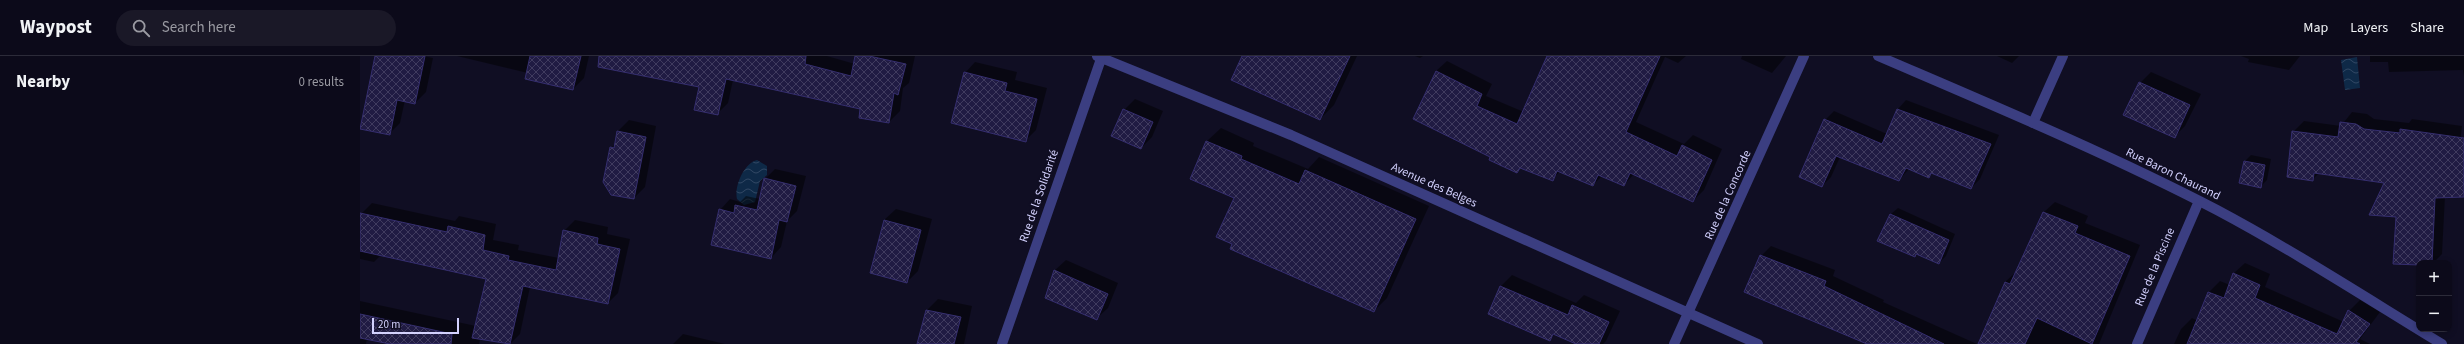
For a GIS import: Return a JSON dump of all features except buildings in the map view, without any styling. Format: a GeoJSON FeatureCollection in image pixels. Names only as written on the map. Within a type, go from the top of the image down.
{"type":"FeatureCollection","features":[{"type":"Feature","properties":{"kind":"street","name":"Avenue des Belges"},"geometry":{"type":"LineString","coordinates":[[1100,56],[1291,135],[1758,344]]}},
{"type":"Feature","properties":{"kind":"street","name":"Rue de la Solidarité"},"geometry":{"type":"LineString","coordinates":[[1002,344],[1100,56]]}},
{"type":"Feature","properties":{"kind":"street","name":"Rue de la Concorde"},"geometry":{"type":"LineString","coordinates":[[1674,344],[1804,56]]}},
{"type":"Feature","properties":{"kind":"street","name":"Rue Baron Chaurand"},"geometry":{"type":"LineString","coordinates":[[1878,56],[2033,123],[2199,201],[2273,240],[2442,344]]}},
{"type":"Feature","properties":{"kind":"street"},"geometry":{"type":"LineString","coordinates":[[2033,123],[2063,56]]}},
{"type":"Feature","properties":{"kind":"street","name":"Rue de la Piscine"},"geometry":{"type":"LineString","coordinates":[[2138,344],[2199,201]]}},
{"type":"Feature","properties":{"kind":"water"},"geometry":{"type":"Polygon","coordinates":[[[2357,57],[2360,88],[2345,90],[2341,60],[2357,57]]]}},
{"type":"Feature","properties":{"kind":"water"},"geometry":{"type":"Polygon","coordinates":[[[757,160],[767,166],[767,175],[760,181],[755,202],[744,205],[737,199],[737,188],[744,170],[752,162],[757,160]]]}}]}
